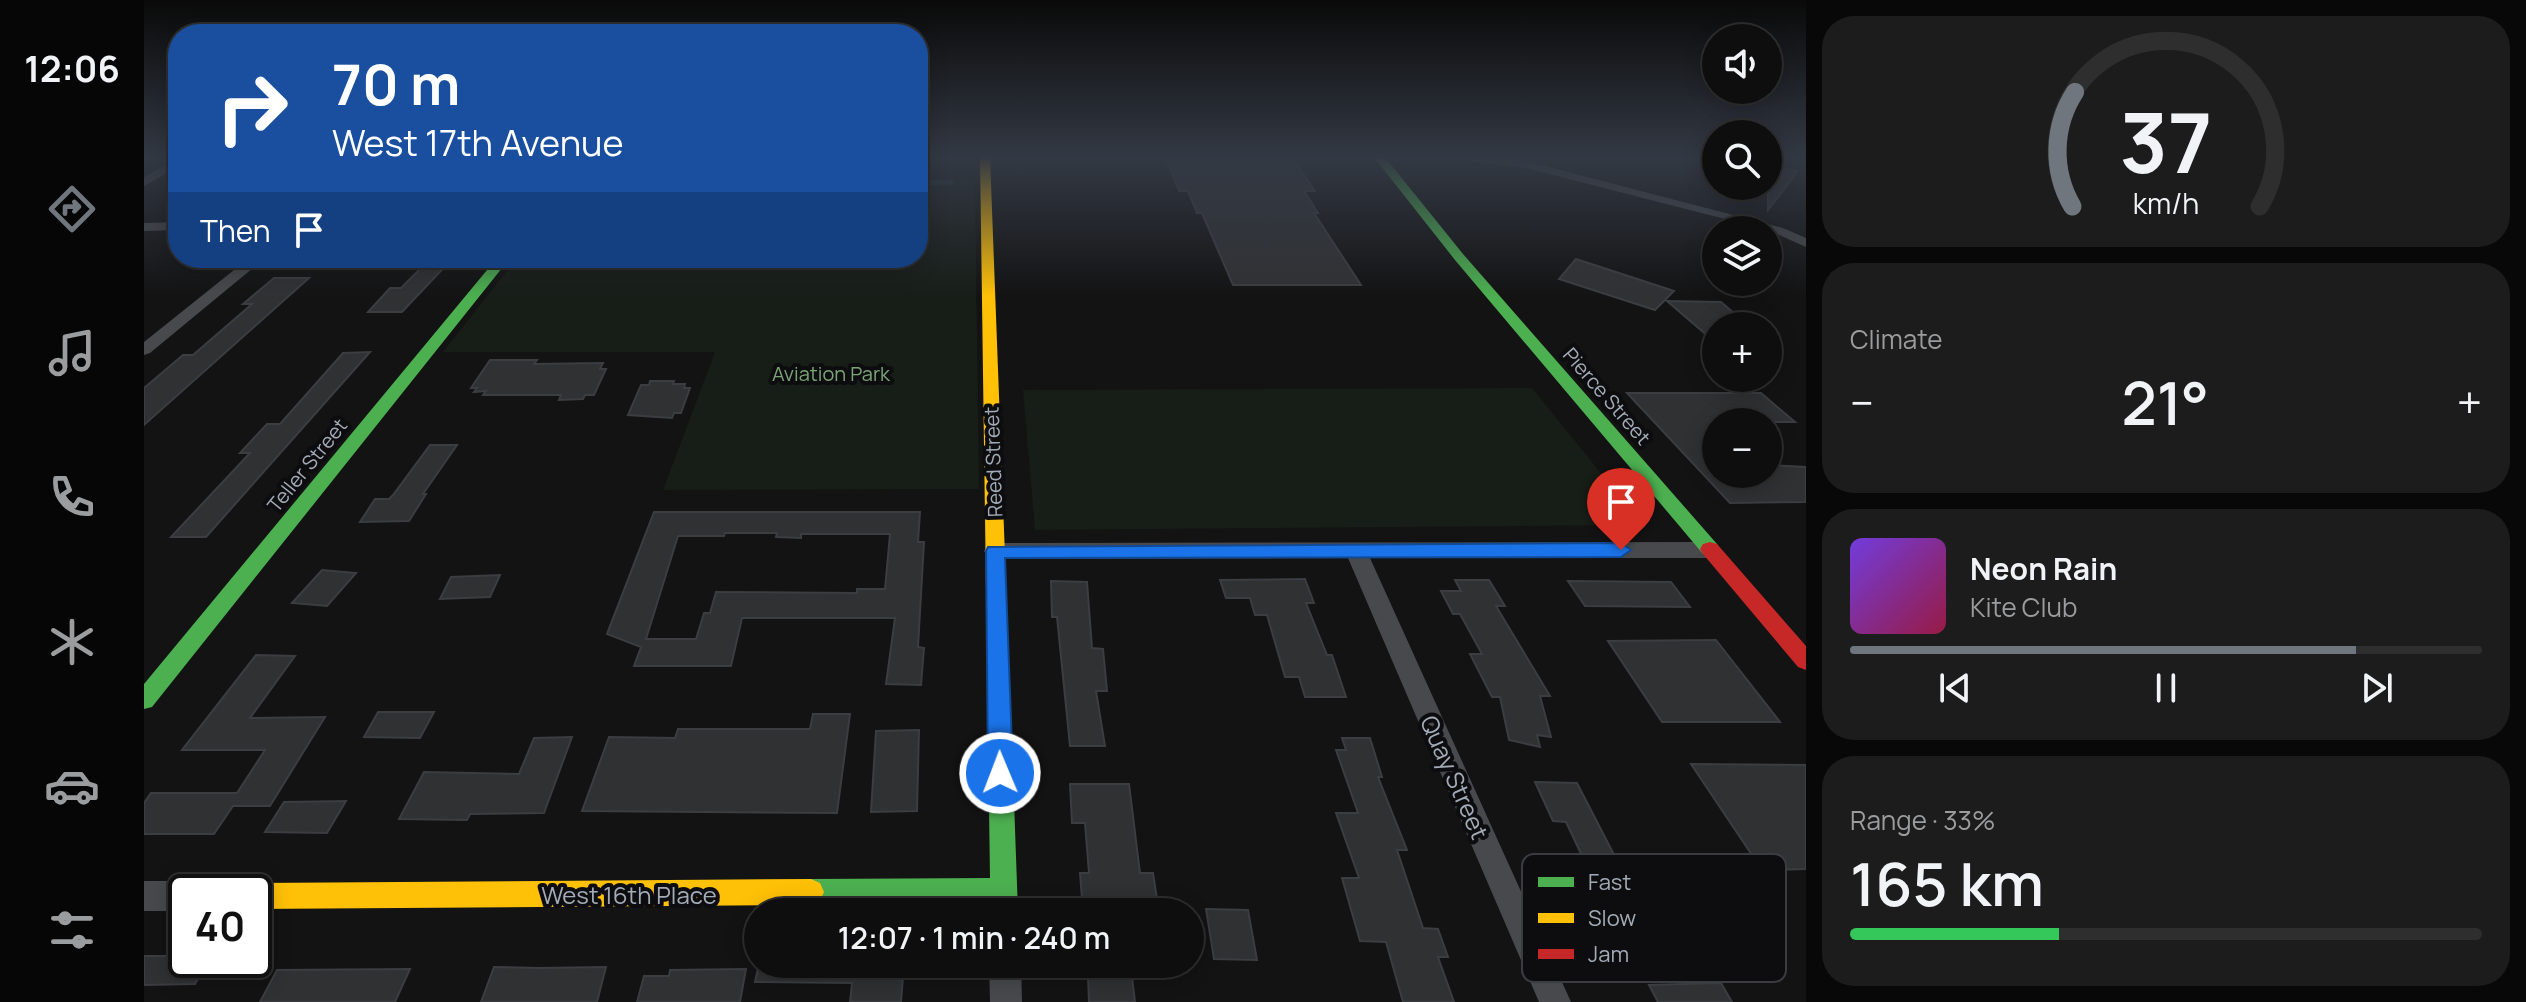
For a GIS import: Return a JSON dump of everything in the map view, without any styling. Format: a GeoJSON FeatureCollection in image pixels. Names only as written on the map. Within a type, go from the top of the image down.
{"type":"FeatureCollection","features":[{"type":"Feature","properties":{"kind":"street","name":"Reed Street"},"geometry":{"type":"LineString","coordinates":[[986,203],[1003,898]]}},
{"type":"Feature","properties":{"kind":"street","name":"Pierce Street"},"geometry":{"type":"LineString","coordinates":[[1416,203],[1806,661]]}},
{"type":"Feature","properties":{"kind":"street"},"geometry":{"type":"LineString","coordinates":[[1671,203],[1778,231],[1806,243]]}},
{"type":"Feature","properties":{"kind":"street"},"geometry":{"type":"LineString","coordinates":[[1710,203],[1802,226]]}},
{"type":"Feature","properties":{"kind":"street"},"geometry":{"type":"LineString","coordinates":[[144,227],[168,226]]}},
{"type":"Feature","properties":{"kind":"street"},"geometry":{"type":"LineString","coordinates":[[144,350],[246,268]]}},
{"type":"Feature","properties":{"kind":"street","name":"Teller Street"},"geometry":{"type":"LineString","coordinates":[[144,700],[496,268]]}},
{"type":"Feature","properties":{"kind":"street"},"geometry":{"type":"LineString","coordinates":[[995,551],[1710,550]]}},
{"type":"Feature","properties":{"kind":"street","name":"Quay Street"},"geometry":{"type":"LineString","coordinates":[[1356,551],[1522,927]]}},
{"type":"Feature","properties":{"kind":"street","name":"West 16th Place"},"geometry":{"type":"LineString","coordinates":[[272,896],[1003,891]]}},
{"type":"Feature","properties":{"kind":"street"},"geometry":{"type":"LineString","coordinates":[[144,896],[168,896]]}},
{"type":"Feature","properties":{"kind":"street"},"geometry":{"type":"LineString","coordinates":[[1005,978],[1006,1002]]}},
{"type":"Feature","properties":{"kind":"street","name":"Quay Street"},"geometry":{"type":"LineString","coordinates":[[1546,982],[1555,1002]]}},
{"type":"Feature","properties":{"kind":"green space","name":"Aviation Park"},"geometry":{"type":"Polygon","coordinates":[[[928,203],[975,203],[979,489],[663,490],[715,352],[443,352],[509,268],[928,268],[928,203]]]}},
{"type":"Feature","properties":{"kind":"green space"},"geometry":{"type":"Polygon","coordinates":[[[1532,388],[1643,525],[1035,530],[1023,390],[1532,388]]]}},
{"type":"Feature","properties":{"kind":"building"},"geometry":{"type":"Polygon","coordinates":[[[1193,203],[1311,203],[1318,213],[1314,213],[1361,285],[1233,285],[1202,213],[1197,213],[1193,203]]]}},
{"type":"Feature","properties":{"kind":"building"},"geometry":{"type":"Polygon","coordinates":[[[1576,259],[1674,291],[1655,310],[1559,279],[1576,259]]]}},
{"type":"Feature","properties":{"kind":"building"},"geometry":{"type":"Polygon","coordinates":[[[421,268],[444,268],[402,312],[368,312],[390,288],[401,288],[421,268]]]}},
{"type":"Feature","properties":{"kind":"building"},"geometry":{"type":"Polygon","coordinates":[[[274,278],[309,278],[144,425],[144,388],[183,355],[193,355],[252,304],[243,304],[274,278]]]}},
{"type":"Feature","properties":{"kind":"building"},"geometry":{"type":"Polygon","coordinates":[[[1667,301],[1721,302],[1733,312],[1702,312],[1702,331],[1667,301]]]}},
{"type":"Feature","properties":{"kind":"building"},"geometry":{"type":"Polygon","coordinates":[[[370,352],[206,537],[171,537],[250,453],[240,453],[267,424],[280,424],[343,353],[370,352]]]}},
{"type":"Feature","properties":{"kind":"building"},"geometry":{"type":"Polygon","coordinates":[[[490,360],[537,360],[534,364],[603,363],[600,369],[606,369],[594,395],[585,395],[583,399],[559,400],[561,395],[483,395],[486,391],[474,392],[477,388],[471,388],[490,360]]]}},
{"type":"Feature","properties":{"kind":"building"},"geometry":{"type":"Polygon","coordinates":[[[650,381],[674,381],[673,384],[685,384],[684,388],[690,388],[681,413],[674,413],[672,418],[628,415],[641,385],[649,385],[650,381]]]}},
{"type":"Feature","properties":{"kind":"building"},"geometry":{"type":"Polygon","coordinates":[[[1627,393],[1761,393],[1779,408],[1702,408],[1702,473],[1627,393]]]}},
{"type":"Feature","properties":{"kind":"building"},"geometry":{"type":"Polygon","coordinates":[[[1782,411],[1795,422],[1782,422],[1782,411]]]}},
{"type":"Feature","properties":{"kind":"building"},"geometry":{"type":"Polygon","coordinates":[[[430,445],[457,445],[423,494],[426,494],[409,521],[360,522],[375,499],[389,499],[393,495],[430,445]]]}},
{"type":"Feature","properties":{"kind":"building"},"geometry":{"type":"Polygon","coordinates":[[[1782,466],[1806,467],[1806,502],[1730,503],[1716,488],[1782,488],[1782,466]]]}},
{"type":"Feature","properties":{"kind":"building"},"geometry":{"type":"Polygon","coordinates":[[[654,512],[920,512],[918,542],[924,542],[918,647],[924,648],[921,685],[886,684],[895,618],[742,618],[731,666],[634,666],[641,647],[607,634],[654,512]],[[777,533],[678,536],[646,639],[696,639],[704,613],[710,613],[716,592],[857,593],[857,589],[885,589],[890,534],[801,534],[801,538],[776,537],[777,533]]]}},
{"type":"Feature","properties":{"kind":"building"},"geometry":{"type":"Polygon","coordinates":[[[322,570],[356,573],[327,606],[292,603],[322,570]]]}},
{"type":"Feature","properties":{"kind":"building"},"geometry":{"type":"Polygon","coordinates":[[[500,575],[490,597],[440,599],[451,577],[500,575]]]}},
{"type":"Feature","properties":{"kind":"building"},"geometry":{"type":"Polygon","coordinates":[[[1305,579],[1314,603],[1306,603],[1327,655],[1332,655],[1346,697],[1305,697],[1299,677],[1285,677],[1267,615],[1255,615],[1250,598],[1226,598],[1220,580],[1305,579]]]}},
{"type":"Feature","properties":{"kind":"building"},"geometry":{"type":"Polygon","coordinates":[[[1455,580],[1489,580],[1505,606],[1496,606],[1550,696],[1540,696],[1551,737],[1537,735],[1540,747],[1509,740],[1500,697],[1492,697],[1470,654],[1482,654],[1460,614],[1453,614],[1441,591],[1461,591],[1455,580]]]}},
{"type":"Feature","properties":{"kind":"building"},"geometry":{"type":"Polygon","coordinates":[[[1051,581],[1087,582],[1092,648],[1103,649],[1107,691],[1096,691],[1105,746],[1070,746],[1057,617],[1052,617],[1051,581]]]}},
{"type":"Feature","properties":{"kind":"building"},"geometry":{"type":"Polygon","coordinates":[[[1568,581],[1671,582],[1690,607],[1585,606],[1568,581]]]}},
{"type":"Feature","properties":{"kind":"building"},"geometry":{"type":"Polygon","coordinates":[[[1716,640],[1780,722],[1662,722],[1608,641],[1716,640]]]}},
{"type":"Feature","properties":{"kind":"building"},"geometry":{"type":"Polygon","coordinates":[[[256,655],[295,656],[250,718],[325,717],[270,806],[233,806],[214,834],[144,834],[144,803],[151,793],[237,793],[265,750],[182,750],[256,655]]]}},
{"type":"Feature","properties":{"kind":"building"},"geometry":{"type":"Polygon","coordinates":[[[378,712],[434,712],[420,738],[364,737],[378,712]]]}},
{"type":"Feature","properties":{"kind":"building"},"geometry":{"type":"Polygon","coordinates":[[[813,714],[850,714],[837,813],[582,811],[609,737],[675,738],[678,729],[810,729],[813,714]]]}},
{"type":"Feature","properties":{"kind":"building"},"geometry":{"type":"Polygon","coordinates":[[[919,730],[917,811],[871,812],[876,731],[919,730]]]}},
{"type":"Feature","properties":{"kind":"building"},"geometry":{"type":"Polygon","coordinates":[[[572,737],[544,813],[470,814],[467,820],[399,819],[424,772],[519,774],[534,738],[572,737]]]}},
{"type":"Feature","properties":{"kind":"building"},"geometry":{"type":"Polygon","coordinates":[[[1342,738],[1370,738],[1382,777],[1378,777],[1407,850],[1397,850],[1423,928],[1438,929],[1448,957],[1438,957],[1454,1002],[1403,1002],[1386,942],[1360,941],[1342,878],[1359,878],[1336,813],[1358,813],[1336,750],[1346,750],[1342,738]]]}},
{"type":"Feature","properties":{"kind":"building"},"geometry":{"type":"Polygon","coordinates":[[[1691,764],[1806,765],[1806,869],[1786,869],[1786,854],[1751,854],[1691,764]]]}},
{"type":"Feature","properties":{"kind":"building"},"geometry":{"type":"Polygon","coordinates":[[[1535,782],[1577,783],[1614,854],[1581,854],[1566,822],[1553,821],[1535,782]]]}},
{"type":"Feature","properties":{"kind":"building"},"geometry":{"type":"Polygon","coordinates":[[[1070,784],[1129,784],[1140,873],[1153,873],[1157,898],[1082,898],[1080,873],[1089,873],[1085,823],[1072,823],[1070,784]]]}},
{"type":"Feature","properties":{"kind":"building"},"geometry":{"type":"Polygon","coordinates":[[[346,801],[327,833],[265,832],[284,802],[346,801]]]}},
{"type":"Feature","properties":{"kind":"building"},"geometry":{"type":"Polygon","coordinates":[[[1206,909],[1248,910],[1257,960],[1214,959],[1206,909]]]}},
{"type":"Feature","properties":{"kind":"building"},"geometry":{"type":"Polygon","coordinates":[[[144,956],[168,956],[168,978],[198,978],[195,984],[144,985],[144,956]]]}},
{"type":"Feature","properties":{"kind":"building"},"geometry":{"type":"Polygon","coordinates":[[[494,967],[606,967],[597,1002],[481,1002],[494,967]]]}},
{"type":"Feature","properties":{"kind":"building"},"geometry":{"type":"Polygon","coordinates":[[[410,969],[395,1002],[260,1002],[277,970],[410,969]]]}},
{"type":"Feature","properties":{"kind":"building"},"geometry":{"type":"Polygon","coordinates":[[[744,969],[740,1002],[637,1002],[644,976],[669,976],[670,970],[744,969]]]}},
{"type":"Feature","properties":{"kind":"building"},"geometry":{"type":"Polygon","coordinates":[[[756,978],[903,978],[901,1002],[850,1002],[852,983],[755,982],[756,978]]]}},
{"type":"Feature","properties":{"kind":"building"},"geometry":{"type":"Polygon","coordinates":[[[1088,978],[1132,978],[1135,1002],[1089,1002],[1088,978]]]}},
{"type":"Feature","properties":{"kind":"building"},"geometry":{"type":"Polygon","coordinates":[[[1721,983],[1732,1002],[1658,1002],[1649,985],[1721,983]]]}},
{"type":"Feature","properties":{"kind":"traffic: fast"},"geometry":{"type":"LineString","coordinates":[[1416,203],[1710,549]]}},
{"type":"Feature","properties":{"kind":"traffic: fast"},"geometry":{"type":"LineString","coordinates":[[144,700],[496,268]]}},
{"type":"Feature","properties":{"kind":"traffic: fast"},"geometry":{"type":"LineString","coordinates":[[998,663],[1004,898]]}},
{"type":"Feature","properties":{"kind":"traffic: fast"},"geometry":{"type":"LineString","coordinates":[[811,892],[1003,891]]}},
{"type":"Feature","properties":{"kind":"traffic: slow"},"geometry":{"type":"LineString","coordinates":[[986,203],[998,663]]}},
{"type":"Feature","properties":{"kind":"traffic: slow"},"geometry":{"type":"LineString","coordinates":[[272,896],[811,892]]}},
{"type":"Feature","properties":{"kind":"traffic: jam"},"geometry":{"type":"LineString","coordinates":[[1710,549],[1806,661]]}},
{"type":"Feature","properties":{"kind":"route"},"geometry":{"type":"LineString","coordinates":[[1000,773],[995,551],[1621,550]]}}]}
